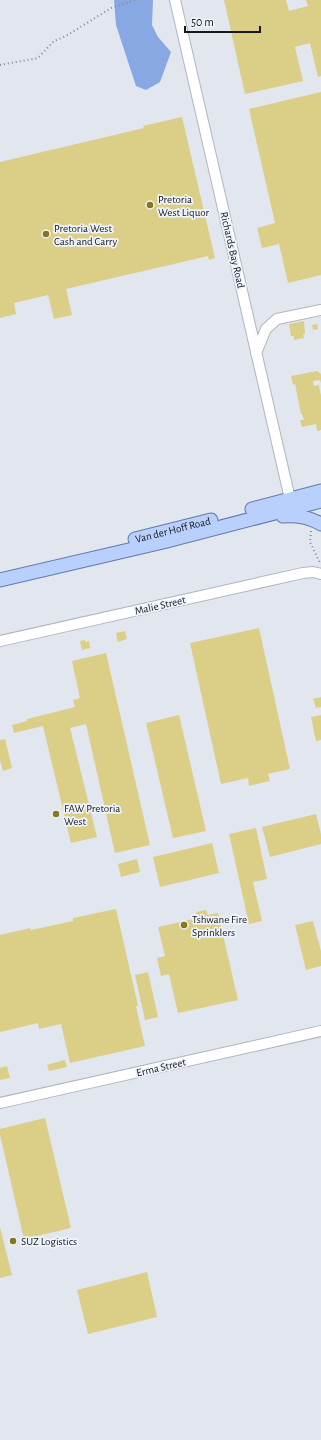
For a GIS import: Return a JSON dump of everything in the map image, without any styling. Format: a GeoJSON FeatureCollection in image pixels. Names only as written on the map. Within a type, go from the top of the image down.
{"type":"FeatureCollection","features":[{"type":"Feature","properties":{"kind":"main road","name":"Van der Hoff Road"},"geometry":{"type":"LineString","coordinates":[[27,573],[95,550],[290,499],[319,498]]}},
{"type":"Feature","properties":{"kind":"main road","name":"Van der Hoff Road"},"geometry":{"type":"LineString","coordinates":[[0,580],[156,544],[319,498]]}},
{"type":"Feature","properties":{"kind":"main road"},"geometry":{"type":"LineString","coordinates":[[243,520],[298,515],[316,521]]}},
{"type":"Feature","properties":{"kind":"street","name":"Richards Bay Road"},"geometry":{"type":"LineString","coordinates":[[175,0],[290,499]]}},
{"type":"Feature","properties":{"kind":"street"},"geometry":{"type":"LineString","coordinates":[[256,353],[266,329],[277,319],[321,310]]}},
{"type":"Feature","properties":{"kind":"street","name":"Malie Street"},"geometry":{"type":"LineString","coordinates":[[0,641],[303,573],[313,572],[321,574]]}},
{"type":"Feature","properties":{"kind":"street","name":"Erma Street"},"geometry":{"type":"LineString","coordinates":[[0,1103],[321,1032]]}},
{"type":"Feature","properties":{"kind":"path"},"geometry":{"type":"LineString","coordinates":[[0,65],[38,58],[54,41],[66,36],[111,8],[135,0]]}},
{"type":"Feature","properties":{"kind":"path"},"geometry":{"type":"LineString","coordinates":[[316,521],[310,542],[321,566]]}},
{"type":"Feature","properties":{"kind":"shaded area"},"geometry":{"type":"Polygon","coordinates":[[[114,0],[153,0],[152,25],[158,37],[171,52],[160,82],[146,90],[136,86],[116,25],[114,0]]]}},
{"type":"Feature","properties":{"kind":"building"},"geometry":{"type":"Polygon","coordinates":[[[224,0],[286,0],[289,11],[308,6],[306,0],[321,0],[321,76],[318,77],[310,43],[295,47],[303,81],[245,94],[224,0]]]}},
{"type":"Feature","properties":{"kind":"building"},"geometry":{"type":"Polygon","coordinates":[[[321,92],[321,275],[288,283],[279,244],[262,248],[257,228],[275,223],[249,109],[321,92]]]}},
{"type":"Feature","properties":{"kind":"building"},"geometry":{"type":"Polygon","coordinates":[[[182,117],[215,258],[209,260],[208,256],[66,289],[72,315],[54,319],[48,295],[14,303],[16,314],[0,318],[0,162],[144,128],[143,126],[182,117]]]}},
{"type":"Feature","properties":{"kind":"building"},"geometry":{"type":"Polygon","coordinates":[[[304,321],[304,338],[294,340],[294,336],[291,336],[289,324],[304,321]]]}},
{"type":"Feature","properties":{"kind":"building"},"geometry":{"type":"Polygon","coordinates":[[[317,324],[318,329],[313,330],[312,325],[317,324]]]}},
{"type":"Feature","properties":{"kind":"building"},"geometry":{"type":"Polygon","coordinates":[[[317,371],[321,374],[321,383],[320,380],[313,381],[314,386],[319,385],[321,396],[321,430],[317,431],[316,424],[302,427],[300,420],[304,420],[301,414],[295,384],[293,385],[291,376],[317,371]]]}},
{"type":"Feature","properties":{"kind":"building"},"geometry":{"type":"Polygon","coordinates":[[[259,628],[290,769],[268,774],[270,781],[249,786],[248,778],[221,784],[190,643],[259,628]]]}},
{"type":"Feature","properties":{"kind":"building"},"geometry":{"type":"Polygon","coordinates":[[[125,631],[127,639],[118,642],[116,633],[125,631]]]}},
{"type":"Feature","properties":{"kind":"building"},"geometry":{"type":"Polygon","coordinates":[[[85,640],[85,642],[89,641],[90,648],[82,650],[80,641],[85,640]]]}},
{"type":"Feature","properties":{"kind":"building"},"geometry":{"type":"Polygon","coordinates":[[[106,653],[150,845],[115,853],[86,724],[70,728],[97,837],[71,843],[43,726],[14,733],[12,725],[27,721],[27,719],[75,707],[73,700],[80,698],[72,661],[106,653]]]}},
{"type":"Feature","properties":{"kind":"building"},"geometry":{"type":"Polygon","coordinates":[[[321,697],[321,707],[316,708],[313,699],[321,697]]]}},
{"type":"Feature","properties":{"kind":"building"},"geometry":{"type":"Polygon","coordinates":[[[179,715],[206,831],[173,838],[146,723],[179,715]]]}},
{"type":"Feature","properties":{"kind":"building"},"geometry":{"type":"Polygon","coordinates":[[[321,715],[321,740],[316,741],[311,717],[321,715]]]}},
{"type":"Feature","properties":{"kind":"building"},"geometry":{"type":"Polygon","coordinates":[[[5,739],[12,768],[3,771],[0,760],[0,740],[5,739]]]}},
{"type":"Feature","properties":{"kind":"building"},"geometry":{"type":"Polygon","coordinates":[[[316,814],[321,834],[321,844],[270,857],[262,827],[316,814]]]}},
{"type":"Feature","properties":{"kind":"building"},"geometry":{"type":"Polygon","coordinates":[[[256,828],[267,879],[253,882],[262,921],[249,924],[229,834],[256,828]]]}},
{"type":"Feature","properties":{"kind":"building"},"geometry":{"type":"Polygon","coordinates":[[[212,843],[219,873],[160,887],[153,857],[212,843]]]}},
{"type":"Feature","properties":{"kind":"building"},"geometry":{"type":"Polygon","coordinates":[[[137,859],[140,872],[121,877],[118,864],[137,859]]]}},
{"type":"Feature","properties":{"kind":"building"},"geometry":{"type":"Polygon","coordinates":[[[116,909],[138,1006],[136,1006],[145,1046],[70,1063],[61,1024],[39,1029],[38,1023],[0,1032],[0,935],[30,928],[31,930],[73,921],[73,918],[116,909]]]}},
{"type":"Feature","properties":{"kind":"building"},"geometry":{"type":"Polygon","coordinates":[[[206,910],[208,915],[218,913],[238,1000],[178,1013],[169,974],[161,976],[157,958],[165,956],[158,927],[198,918],[196,912],[206,910]]]}},
{"type":"Feature","properties":{"kind":"building"},"geometry":{"type":"Polygon","coordinates":[[[313,921],[321,951],[321,966],[306,970],[295,925],[313,921]]]}},
{"type":"Feature","properties":{"kind":"building"},"geometry":{"type":"Polygon","coordinates":[[[148,972],[158,1017],[145,1020],[135,975],[148,972]]]}},
{"type":"Feature","properties":{"kind":"building"},"geometry":{"type":"Polygon","coordinates":[[[65,1060],[67,1067],[49,1071],[47,1065],[65,1060]]]}},
{"type":"Feature","properties":{"kind":"building"},"geometry":{"type":"Polygon","coordinates":[[[7,1066],[10,1078],[0,1080],[0,1068],[7,1066]]]}},
{"type":"Feature","properties":{"kind":"building"},"geometry":{"type":"Polygon","coordinates":[[[45,1118],[71,1228],[24,1239],[0,1135],[0,1129],[45,1118]]]}},
{"type":"Feature","properties":{"kind":"building"},"geometry":{"type":"Polygon","coordinates":[[[0,1227],[12,1275],[0,1278],[0,1227]]]}},
{"type":"Feature","properties":{"kind":"building"},"geometry":{"type":"Polygon","coordinates":[[[147,1272],[157,1317],[88,1334],[77,1290],[147,1272]]]}},
{"type":"Feature","properties":{"kind":"place","name":"Pretoria West Liquor"},"geometry":{"type":"Point","coordinates":[150,205]}},
{"type":"Feature","properties":{"kind":"place","name":"Pretoria West Cash and Carry"},"geometry":{"type":"Point","coordinates":[46,234]}},
{"type":"Feature","properties":{"kind":"place","name":"FAW Pretoria West"},"geometry":{"type":"Point","coordinates":[56,814]}},
{"type":"Feature","properties":{"kind":"place","name":"Tshwane Fire Sprinklers"},"geometry":{"type":"Point","coordinates":[184,925]}},
{"type":"Feature","properties":{"kind":"place","name":"SUZ Logistics"},"geometry":{"type":"Point","coordinates":[13,1241]}}]}
